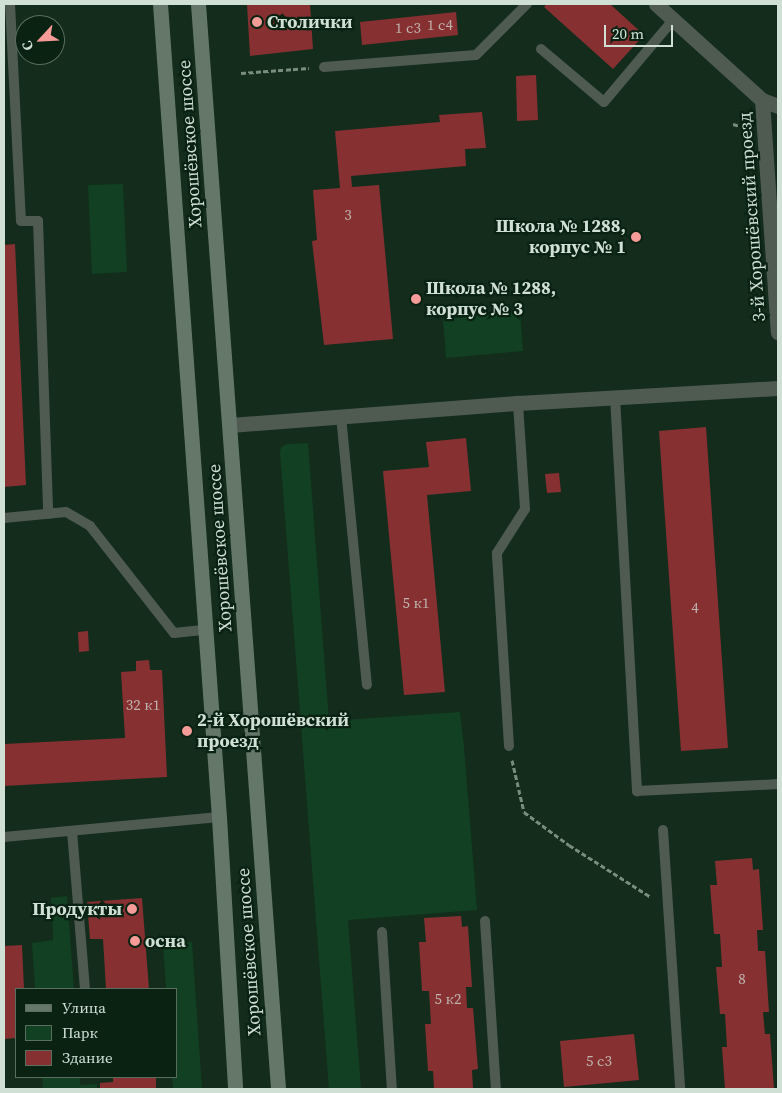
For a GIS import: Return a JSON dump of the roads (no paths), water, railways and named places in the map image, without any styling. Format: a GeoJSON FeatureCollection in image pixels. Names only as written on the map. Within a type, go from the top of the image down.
{"type":"FeatureCollection","features":[{"type":"Feature","properties":{"kind":"main road","name":"Хорошёвское шоссе"},"geometry":{"type":"LineString","coordinates":[[160,4],[219,817],[235,1089]]}},
{"type":"Feature","properties":{"kind":"main road","name":"Хорошёвское шоссе"},"geometry":{"type":"LineString","coordinates":[[198,4],[278,1089]]}},
{"type":"Feature","properties":{"kind":"street"},"geometry":{"type":"LineString","coordinates":[[656,4],[762,100],[778,106]]}},
{"type":"Feature","properties":{"kind":"street","name":"3-й Хорошёвский проезд"},"geometry":{"type":"LineString","coordinates":[[762,100],[778,332]]}},
{"type":"Feature","properties":{"kind":"street"},"geometry":{"type":"LineString","coordinates":[[230,425],[518,403],[778,388]]}},
{"type":"Feature","properties":{"kind":"lane"},"geometry":{"type":"LineString","coordinates":[[10,4],[21,221],[38,221],[48,514]]}},
{"type":"Feature","properties":{"kind":"lane"},"geometry":{"type":"LineString","coordinates":[[324,67],[476,55],[527,4]]}},
{"type":"Feature","properties":{"kind":"lane"},"geometry":{"type":"LineString","coordinates":[[541,49],[604,102],[673,20]]}},
{"type":"Feature","properties":{"kind":"lane"},"geometry":{"type":"LineString","coordinates":[[615,397],[636,791],[778,784]]}},
{"type":"Feature","properties":{"kind":"lane"},"geometry":{"type":"LineString","coordinates":[[509,746],[497,553],[525,509],[518,403]]}},
{"type":"Feature","properties":{"kind":"lane"},"geometry":{"type":"LineString","coordinates":[[341,416],[367,686]]}},
{"type":"Feature","properties":{"kind":"lane"},"geometry":{"type":"LineString","coordinates":[[4,518],[66,512],[90,526],[174,633],[205,630]]}},
{"type":"Feature","properties":{"kind":"lane"},"geometry":{"type":"LineString","coordinates":[[4,837],[219,817]]}},
{"type":"Feature","properties":{"kind":"lane"},"geometry":{"type":"LineString","coordinates":[[663,830],[680,1089]]}},
{"type":"Feature","properties":{"kind":"lane"},"geometry":{"type":"LineString","coordinates":[[72,831],[85,988]]}},
{"type":"Feature","properties":{"kind":"lane"},"geometry":{"type":"LineString","coordinates":[[485,921],[496,1089]]}},
{"type":"Feature","properties":{"kind":"lane"},"geometry":{"type":"LineString","coordinates":[[382,932],[392,1089]]}},
{"type":"Feature","properties":{"kind":"place","name":"Столички"},"geometry":{"type":"Point","coordinates":[257,22]}},
{"type":"Feature","properties":{"kind":"place","name":"Школа № 1288, корпус № 1"},"geometry":{"type":"Point","coordinates":[636,237]}},
{"type":"Feature","properties":{"kind":"place","name":"Школа № 1288, корпус № 3"},"geometry":{"type":"Point","coordinates":[416,299]}},
{"type":"Feature","properties":{"kind":"place","name":"2-й Хорошёвский проезд"},"geometry":{"type":"Point","coordinates":[187,731]}},
{"type":"Feature","properties":{"kind":"place","name":"Продукты"},"geometry":{"type":"Point","coordinates":[132,909]}},
{"type":"Feature","properties":{"kind":"place","name":"осна"},"geometry":{"type":"Point","coordinates":[135,941]}}]}
